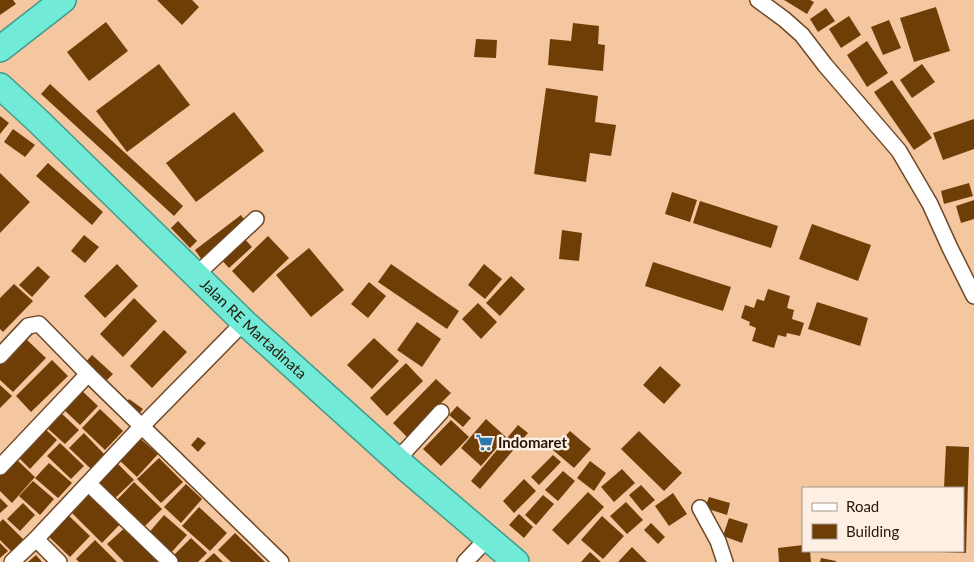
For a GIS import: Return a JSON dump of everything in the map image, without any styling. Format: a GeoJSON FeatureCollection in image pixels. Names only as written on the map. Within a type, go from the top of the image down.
{"type":"FeatureCollection","features":[{"type":"Feature","properties":{"kind":"highway"},"geometry":{"type":"LineString","coordinates":[[0,49],[63,0]]}},
{"type":"Feature","properties":{"kind":"highway","name":"Jalan RE Martadinata"},"geometry":{"type":"LineString","coordinates":[[0,86],[244,322],[397,460],[516,562]]}},
{"type":"Feature","properties":{"kind":"street"},"geometry":{"type":"LineString","coordinates":[[758,0],[802,35],[825,65],[899,151],[930,204],[974,296]]}},
{"type":"Feature","properties":{"kind":"street"},"geometry":{"type":"LineString","coordinates":[[196,275],[256,219]]}},
{"type":"Feature","properties":{"kind":"street"},"geometry":{"type":"LineString","coordinates":[[12,562],[244,322]]}},
{"type":"Feature","properties":{"kind":"street"},"geometry":{"type":"LineString","coordinates":[[0,356],[28,326],[39,324],[281,562]]}},
{"type":"Feature","properties":{"kind":"street"},"geometry":{"type":"LineString","coordinates":[[0,466],[88,374]]}},
{"type":"Feature","properties":{"kind":"street"},"geometry":{"type":"LineString","coordinates":[[397,460],[441,412]]}},
{"type":"Feature","properties":{"kind":"street"},"geometry":{"type":"LineString","coordinates":[[89,484],[170,562]]}},
{"type":"Feature","properties":{"kind":"street"},"geometry":{"type":"LineString","coordinates":[[700,508],[718,540],[725,562]]}},
{"type":"Feature","properties":{"kind":"street"},"geometry":{"type":"LineString","coordinates":[[465,562],[488,538]]}},
{"type":"Feature","properties":{"kind":"street"},"geometry":{"type":"LineString","coordinates":[[36,539],[59,562]]}},
{"type":"Feature","properties":{"kind":"building"},"geometry":{"type":"Polygon","coordinates":[[[0,0],[13,0],[16,4],[0,15],[0,0]]]}},
{"type":"Feature","properties":{"kind":"building"},"geometry":{"type":"Polygon","coordinates":[[[157,0],[192,0],[199,7],[182,25],[157,0]]]}},
{"type":"Feature","properties":{"kind":"building"},"geometry":{"type":"Polygon","coordinates":[[[784,0],[810,0],[814,2],[807,14],[784,0]]]}},
{"type":"Feature","properties":{"kind":"building"},"geometry":{"type":"Polygon","coordinates":[[[936,7],[950,51],[914,62],[900,18],[936,7]]]}},
{"type":"Feature","properties":{"kind":"building"},"geometry":{"type":"Polygon","coordinates":[[[826,8],[835,21],[818,32],[810,19],[826,8]]]}},
{"type":"Feature","properties":{"kind":"building"},"geometry":{"type":"Polygon","coordinates":[[[849,16],[861,35],[841,48],[829,29],[849,16]]]}},
{"type":"Feature","properties":{"kind":"building"},"geometry":{"type":"Polygon","coordinates":[[[889,20],[901,48],[883,55],[871,27],[889,20]]]}},
{"type":"Feature","properties":{"kind":"building"},"geometry":{"type":"Polygon","coordinates":[[[106,22],[128,51],[89,81],[67,52],[106,22]]]}},
{"type":"Feature","properties":{"kind":"building"},"geometry":{"type":"Polygon","coordinates":[[[573,23],[599,26],[598,44],[605,45],[603,71],[548,65],[550,39],[571,41],[573,23]]]}},
{"type":"Feature","properties":{"kind":"building"},"geometry":{"type":"Polygon","coordinates":[[[476,39],[497,40],[496,58],[474,57],[476,39]]]}},
{"type":"Feature","properties":{"kind":"building"},"geometry":{"type":"Polygon","coordinates":[[[867,41],[888,73],[867,87],[847,55],[867,41]]]}},
{"type":"Feature","properties":{"kind":"building"},"geometry":{"type":"Polygon","coordinates":[[[159,64],[190,105],[127,152],[96,111],[159,64]]]}},
{"type":"Feature","properties":{"kind":"building"},"geometry":{"type":"Polygon","coordinates":[[[922,64],[935,82],[912,98],[900,80],[922,64]]]}},
{"type":"Feature","properties":{"kind":"building"},"geometry":{"type":"Polygon","coordinates":[[[892,80],[932,138],[914,150],[874,92],[892,80]]]}},
{"type":"Feature","properties":{"kind":"building"},"geometry":{"type":"Polygon","coordinates":[[[50,84],[183,206],[174,216],[41,94],[50,84]]]}},
{"type":"Feature","properties":{"kind":"building"},"geometry":{"type":"Polygon","coordinates":[[[546,88],[598,96],[595,122],[616,125],[611,156],[590,153],[586,182],[534,174],[546,88]]]}},
{"type":"Feature","properties":{"kind":"building"},"geometry":{"type":"Polygon","coordinates":[[[234,112],[264,151],[196,202],[166,163],[234,112]]]}},
{"type":"Feature","properties":{"kind":"building"},"geometry":{"type":"Polygon","coordinates":[[[0,116],[9,123],[0,134],[0,116]]]}},
{"type":"Feature","properties":{"kind":"building"},"geometry":{"type":"Polygon","coordinates":[[[974,119],[974,149],[943,160],[933,133],[974,119]]]}},
{"type":"Feature","properties":{"kind":"building"},"geometry":{"type":"Polygon","coordinates":[[[13,129],[35,145],[25,157],[4,142],[13,129]]]}},
{"type":"Feature","properties":{"kind":"building"},"geometry":{"type":"Polygon","coordinates":[[[48,163],[103,212],[92,225],[36,176],[48,163]]]}},
{"type":"Feature","properties":{"kind":"building"},"geometry":{"type":"Polygon","coordinates":[[[0,173],[30,202],[0,233],[0,173]]]}},
{"type":"Feature","properties":{"kind":"building"},"geometry":{"type":"Polygon","coordinates":[[[969,183],[973,196],[944,204],[941,191],[969,183]]]}},
{"type":"Feature","properties":{"kind":"building"},"geometry":{"type":"Polygon","coordinates":[[[672,192],[697,200],[690,222],[665,214],[672,192]]]}},
{"type":"Feature","properties":{"kind":"building"},"geometry":{"type":"Polygon","coordinates":[[[974,200],[974,219],[961,223],[956,206],[974,200]]]}},
{"type":"Feature","properties":{"kind":"building"},"geometry":{"type":"Polygon","coordinates":[[[700,201],[778,226],[771,248],[693,223],[700,201]]]}},
{"type":"Feature","properties":{"kind":"building"},"geometry":{"type":"Polygon","coordinates":[[[241,215],[248,225],[202,260],[195,250],[241,215]]]}},
{"type":"Feature","properties":{"kind":"building"},"geometry":{"type":"Polygon","coordinates":[[[178,221],[197,241],[190,248],[171,228],[178,221]]]}},
{"type":"Feature","properties":{"kind":"building"},"geometry":{"type":"Polygon","coordinates":[[[812,224],[871,245],[858,281],[799,259],[812,224]]]}},
{"type":"Feature","properties":{"kind":"building"},"geometry":{"type":"Polygon","coordinates":[[[562,230],[582,233],[579,261],[559,259],[562,230]]]}},
{"type":"Feature","properties":{"kind":"building"},"geometry":{"type":"Polygon","coordinates":[[[84,235],[99,247],[85,263],[71,251],[84,235]]]}},
{"type":"Feature","properties":{"kind":"building"},"geometry":{"type":"Polygon","coordinates":[[[241,235],[252,247],[229,268],[218,256],[241,235]]]}},
{"type":"Feature","properties":{"kind":"building"},"geometry":{"type":"Polygon","coordinates":[[[268,236],[289,258],[253,293],[232,271],[268,236]]]}},
{"type":"Feature","properties":{"kind":"building"},"geometry":{"type":"Polygon","coordinates":[[[309,248],[344,290],[311,317],[276,275],[309,248]]]}},
{"type":"Feature","properties":{"kind":"building"},"geometry":{"type":"Polygon","coordinates":[[[653,262],[731,287],[723,311],[645,286],[653,262]]]}},
{"type":"Feature","properties":{"kind":"building"},"geometry":{"type":"Polygon","coordinates":[[[117,264],[138,286],[105,318],[84,296],[117,264]]]}},
{"type":"Feature","properties":{"kind":"building"},"geometry":{"type":"Polygon","coordinates":[[[391,264],[459,311],[447,329],[378,282],[391,264]]]}},
{"type":"Feature","properties":{"kind":"building"},"geometry":{"type":"Polygon","coordinates":[[[484,264],[502,279],[485,299],[468,285],[484,264]]]}},
{"type":"Feature","properties":{"kind":"building"},"geometry":{"type":"Polygon","coordinates":[[[38,266],[50,277],[32,297],[19,285],[38,266]]]}},
{"type":"Feature","properties":{"kind":"building"},"geometry":{"type":"Polygon","coordinates":[[[511,276],[525,289],[500,316],[486,303],[511,276]]]}},
{"type":"Feature","properties":{"kind":"building"},"geometry":{"type":"Polygon","coordinates":[[[369,282],[386,296],[368,318],[351,304],[369,282]]]}},
{"type":"Feature","properties":{"kind":"building"},"geometry":{"type":"Polygon","coordinates":[[[14,284],[33,301],[3,332],[0,329],[0,298],[14,284]]]}},
{"type":"Feature","properties":{"kind":"building"},"geometry":{"type":"Polygon","coordinates":[[[768,289],[790,296],[787,308],[794,310],[792,319],[804,323],[800,336],[787,333],[786,337],[778,335],[774,348],[752,341],[756,328],[749,325],[750,322],[741,318],[745,305],[754,308],[757,299],[764,301],[768,289]]]}},
{"type":"Feature","properties":{"kind":"building"},"geometry":{"type":"Polygon","coordinates":[[[134,298],[157,321],[123,357],[100,334],[134,298]]]}},
{"type":"Feature","properties":{"kind":"building"},"geometry":{"type":"Polygon","coordinates":[[[817,302],[868,318],[860,346],[808,329],[817,302]]]}},
{"type":"Feature","properties":{"kind":"building"},"geometry":{"type":"Polygon","coordinates":[[[478,303],[497,322],[481,339],[462,319],[478,303]]]}},
{"type":"Feature","properties":{"kind":"building"},"geometry":{"type":"Polygon","coordinates":[[[417,322],[441,339],[422,367],[397,350],[417,322]]]}},
{"type":"Feature","properties":{"kind":"building"},"geometry":{"type":"Polygon","coordinates":[[[164,330],[187,352],[152,388],[130,366],[164,330]]]}},
{"type":"Feature","properties":{"kind":"building"},"geometry":{"type":"Polygon","coordinates":[[[25,338],[46,358],[13,392],[0,380],[0,364],[25,338]]]}},
{"type":"Feature","properties":{"kind":"building"},"geometry":{"type":"Polygon","coordinates":[[[374,338],[399,361],[372,389],[347,365],[374,338]]]}},
{"type":"Feature","properties":{"kind":"building"},"geometry":{"type":"Polygon","coordinates":[[[92,355],[113,374],[103,384],[83,365],[92,355]]]}},
{"type":"Feature","properties":{"kind":"building"},"geometry":{"type":"Polygon","coordinates":[[[52,360],[68,376],[31,412],[16,396],[52,360]]]}},
{"type":"Feature","properties":{"kind":"building"},"geometry":{"type":"Polygon","coordinates":[[[406,363],[423,381],[387,416],[370,398],[406,363]]]}},
{"type":"Feature","properties":{"kind":"building"},"geometry":{"type":"Polygon","coordinates":[[[660,366],[681,385],[664,404],[643,385],[660,366]]]}},
{"type":"Feature","properties":{"kind":"building"},"geometry":{"type":"Polygon","coordinates":[[[436,379],[451,393],[407,437],[393,423],[436,379]]]}},
{"type":"Feature","properties":{"kind":"building"},"geometry":{"type":"Polygon","coordinates":[[[0,385],[12,396],[0,408],[0,385]]]}},
{"type":"Feature","properties":{"kind":"building"},"geometry":{"type":"Polygon","coordinates":[[[79,388],[98,406],[80,425],[61,407],[79,388]]]}},
{"type":"Feature","properties":{"kind":"building"},"geometry":{"type":"Polygon","coordinates":[[[129,399],[143,409],[138,415],[125,405],[129,399]]]}},
{"type":"Feature","properties":{"kind":"building"},"geometry":{"type":"Polygon","coordinates":[[[457,406],[471,418],[463,427],[449,415],[457,406]]]}},
{"type":"Feature","properties":{"kind":"building"},"geometry":{"type":"Polygon","coordinates":[[[100,409],[123,431],[105,450],[82,428],[100,409]]]}},
{"type":"Feature","properties":{"kind":"building"},"geometry":{"type":"Polygon","coordinates":[[[59,411],[79,430],[65,444],[45,426],[59,411]]]}},
{"type":"Feature","properties":{"kind":"building","name":"Indomaret"},"geometry":{"type":"Polygon","coordinates":[[[486,419],[506,437],[481,466],[461,448],[486,419]]]}},
{"type":"Feature","properties":{"kind":"building"},"geometry":{"type":"Polygon","coordinates":[[[451,420],[469,437],[441,466],[423,449],[451,420]]]}},
{"type":"Feature","properties":{"kind":"building"},"geometry":{"type":"Polygon","coordinates":[[[518,425],[528,433],[480,489],[471,481],[518,425]]]}},
{"type":"Feature","properties":{"kind":"building"},"geometry":{"type":"Polygon","coordinates":[[[43,427],[57,440],[30,469],[16,455],[43,427]]]}},
{"type":"Feature","properties":{"kind":"building"},"geometry":{"type":"Polygon","coordinates":[[[570,431],[591,449],[574,468],[553,450],[570,431]]]}},
{"type":"Feature","properties":{"kind":"building"},"geometry":{"type":"Polygon","coordinates":[[[639,431],[682,473],[664,491],[621,449],[639,431]]]}},
{"type":"Feature","properties":{"kind":"building"},"geometry":{"type":"Polygon","coordinates":[[[84,433],[105,455],[91,469],[69,448],[84,433]]]}},
{"type":"Feature","properties":{"kind":"building"},"geometry":{"type":"Polygon","coordinates":[[[136,435],[158,454],[137,477],[116,457],[136,435]]]}},
{"type":"Feature","properties":{"kind":"building"},"geometry":{"type":"Polygon","coordinates":[[[198,437],[206,443],[198,452],[191,445],[198,437]]]}},
{"type":"Feature","properties":{"kind":"building"},"geometry":{"type":"Polygon","coordinates":[[[60,443],[84,466],[71,479],[47,456],[60,443]]]}},
{"type":"Feature","properties":{"kind":"building"},"geometry":{"type":"Polygon","coordinates":[[[946,446],[969,447],[966,553],[939,552],[964,552],[964,487],[944,487],[946,446]]]}},
{"type":"Feature","properties":{"kind":"building"},"geometry":{"type":"Polygon","coordinates":[[[553,455],[561,462],[539,485],[531,477],[553,455]]]}},
{"type":"Feature","properties":{"kind":"building"},"geometry":{"type":"Polygon","coordinates":[[[15,458],[35,477],[12,503],[0,491],[0,474],[15,458]]]}},
{"type":"Feature","properties":{"kind":"building"},"geometry":{"type":"Polygon","coordinates":[[[159,458],[183,482],[161,503],[137,479],[159,458]]]}},
{"type":"Feature","properties":{"kind":"building"},"geometry":{"type":"Polygon","coordinates":[[[114,460],[134,480],[112,501],[93,482],[114,460]]]}},
{"type":"Feature","properties":{"kind":"building"},"geometry":{"type":"Polygon","coordinates":[[[590,461],[606,473],[594,491],[577,478],[590,461]]]}},
{"type":"Feature","properties":{"kind":"building"},"geometry":{"type":"Polygon","coordinates":[[[49,463],[72,483],[58,498],[35,478],[49,463]]]}},
{"type":"Feature","properties":{"kind":"building"},"geometry":{"type":"Polygon","coordinates":[[[622,469],[635,483],[614,502],[601,487],[622,469]]]}},
{"type":"Feature","properties":{"kind":"building"},"geometry":{"type":"Polygon","coordinates":[[[563,471],[575,481],[558,501],[545,490],[563,471]]]}},
{"type":"Feature","properties":{"kind":"building"},"geometry":{"type":"Polygon","coordinates":[[[524,479],[536,491],[514,513],[503,501],[524,479]]]}},
{"type":"Feature","properties":{"kind":"building"},"geometry":{"type":"Polygon","coordinates":[[[33,481],[54,499],[40,515],[19,496],[33,481]]]}},
{"type":"Feature","properties":{"kind":"building"},"geometry":{"type":"Polygon","coordinates":[[[134,482],[162,509],[142,529],[114,503],[134,482]]]}},
{"type":"Feature","properties":{"kind":"building"},"geometry":{"type":"Polygon","coordinates":[[[186,484],[202,499],[181,523],[164,507],[186,484]]]}},
{"type":"Feature","properties":{"kind":"building"},"geometry":{"type":"Polygon","coordinates":[[[641,485],[655,500],[642,511],[629,495],[641,485]]]}},
{"type":"Feature","properties":{"kind":"building"},"geometry":{"type":"Polygon","coordinates":[[[93,491],[123,521],[102,543],[72,513],[93,491]]]}},
{"type":"Feature","properties":{"kind":"building"},"geometry":{"type":"Polygon","coordinates":[[[588,492],[604,507],[568,545],[552,530],[588,492]]]}},
{"type":"Feature","properties":{"kind":"building"},"geometry":{"type":"Polygon","coordinates":[[[673,493],[687,514],[669,526],[655,506],[673,493]]]}},
{"type":"Feature","properties":{"kind":"building"},"geometry":{"type":"Polygon","coordinates":[[[543,495],[554,504],[536,525],[525,515],[543,495]]]}},
{"type":"Feature","properties":{"kind":"building"},"geometry":{"type":"Polygon","coordinates":[[[709,497],[730,503],[727,515],[705,508],[709,497]]]}},
{"type":"Feature","properties":{"kind":"building"},"geometry":{"type":"Polygon","coordinates":[[[0,498],[8,506],[0,513],[0,498]]]}},
{"type":"Feature","properties":{"kind":"building"},"geometry":{"type":"Polygon","coordinates":[[[626,502],[643,520],[627,534],[610,516],[626,502]]]}},
{"type":"Feature","properties":{"kind":"building"},"geometry":{"type":"Polygon","coordinates":[[[23,503],[35,515],[20,531],[7,519],[23,503]]]}},
{"type":"Feature","properties":{"kind":"building"},"geometry":{"type":"Polygon","coordinates":[[[199,507],[227,533],[210,551],[182,526],[199,507]]]}},
{"type":"Feature","properties":{"kind":"building"},"geometry":{"type":"Polygon","coordinates":[[[67,514],[90,536],[70,557],[47,535],[67,514]]]}},
{"type":"Feature","properties":{"kind":"building"},"geometry":{"type":"Polygon","coordinates":[[[519,514],[533,527],[524,538],[509,525],[519,514]]]}},
{"type":"Feature","properties":{"kind":"building"},"geometry":{"type":"Polygon","coordinates":[[[164,515],[187,535],[169,555],[147,535],[164,515]]]}},
{"type":"Feature","properties":{"kind":"building"},"geometry":{"type":"Polygon","coordinates":[[[602,516],[624,536],[603,559],[581,540],[602,516]]]}},
{"type":"Feature","properties":{"kind":"building"},"geometry":{"type":"Polygon","coordinates":[[[729,518],[748,524],[742,543],[723,536],[729,518]]]}},
{"type":"Feature","properties":{"kind":"building"},"geometry":{"type":"Polygon","coordinates":[[[3,519],[25,541],[13,553],[0,540],[0,522],[3,519]]]}},
{"type":"Feature","properties":{"kind":"building"},"geometry":{"type":"Polygon","coordinates":[[[651,523],[665,537],[658,544],[644,530],[651,523]]]}},
{"type":"Feature","properties":{"kind":"building"},"geometry":{"type":"Polygon","coordinates":[[[128,525],[161,559],[158,562],[124,562],[107,544],[128,525]]]}},
{"type":"Feature","properties":{"kind":"building"},"geometry":{"type":"Polygon","coordinates":[[[235,533],[265,562],[231,562],[218,550],[235,533]]]}},
{"type":"Feature","properties":{"kind":"building"},"geometry":{"type":"Polygon","coordinates":[[[191,538],[207,553],[198,562],[173,562],[170,559],[191,538]]]}},
{"type":"Feature","properties":{"kind":"building"},"geometry":{"type":"Polygon","coordinates":[[[95,540],[117,562],[79,562],[76,559],[95,540]]]}},
{"type":"Feature","properties":{"kind":"building"},"geometry":{"type":"Polygon","coordinates":[[[0,543],[8,551],[0,558],[0,543]]]}},
{"type":"Feature","properties":{"kind":"building"},"geometry":{"type":"Polygon","coordinates":[[[802,545],[802,552],[810,552],[811,562],[779,562],[778,548],[802,545]]]}},
{"type":"Feature","properties":{"kind":"building"},"geometry":{"type":"Polygon","coordinates":[[[632,547],[647,562],[618,562],[632,547]]]}},
{"type":"Feature","properties":{"kind":"building"},"geometry":{"type":"Polygon","coordinates":[[[590,552],[601,562],[581,562],[590,552]]]}},
{"type":"Feature","properties":{"kind":"building"},"geometry":{"type":"Polygon","coordinates":[[[214,553],[223,562],[204,562],[214,553]]]}},
{"type":"Feature","properties":{"kind":"building"},"geometry":{"type":"Polygon","coordinates":[[[36,555],[42,562],[28,562],[36,555]]]}},
{"type":"Feature","properties":{"kind":"building"},"geometry":{"type":"Polygon","coordinates":[[[821,558],[836,561],[836,562],[820,562],[821,558]]]}},
{"type":"Feature","properties":{"kind":"place","name":"Indomaret"},"geometry":{"type":"Point","coordinates":[484,443]}}]}
